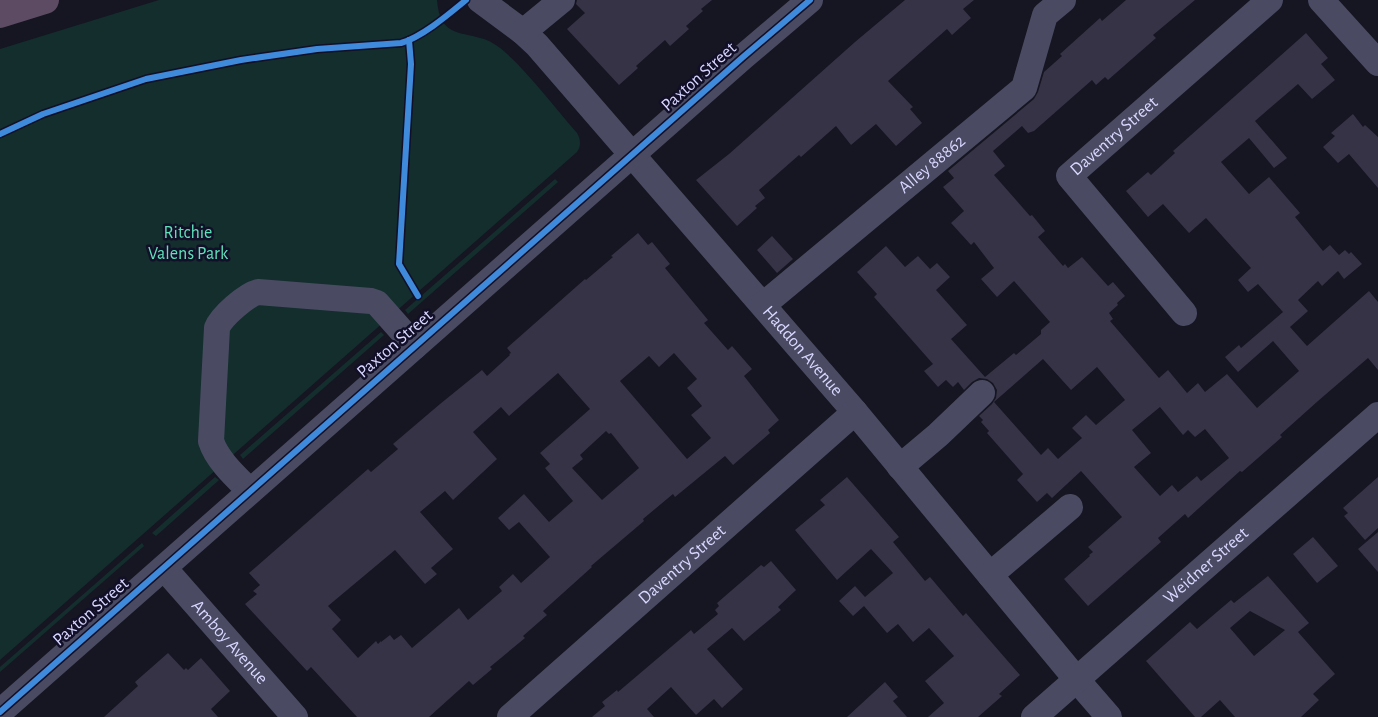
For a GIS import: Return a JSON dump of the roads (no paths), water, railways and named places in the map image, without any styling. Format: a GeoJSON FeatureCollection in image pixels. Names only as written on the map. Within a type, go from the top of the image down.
{"type":"FeatureCollection","features":[{"type":"Feature","properties":{"kind":"highway"},"geometry":{"type":"LineString","coordinates":[[0,14],[45,0]]}},
{"type":"Feature","properties":{"kind":"street","name":"Haddon Avenue"},"geometry":{"type":"LineString","coordinates":[[480,0],[524,32],[633,155],[855,412],[1109,717]]}},
{"type":"Feature","properties":{"kind":"street"},"geometry":{"type":"LineString","coordinates":[[524,32],[562,0]]}},
{"type":"Feature","properties":{"kind":"street","name":"Paxton Street"},"geometry":{"type":"LineString","coordinates":[[0,712],[810,0]]}},
{"type":"Feature","properties":{"kind":"street","name":"Alley 88862"},"geometry":{"type":"LineString","coordinates":[[763,305],[1024,88],[1045,15],[1063,0]]}},
{"type":"Feature","properties":{"kind":"street","name":"Daventry Street"},"geometry":{"type":"LineString","coordinates":[[1184,313],[1069,176],[1270,0]]}},
{"type":"Feature","properties":{"kind":"street"},"geometry":{"type":"LineString","coordinates":[[1321,0],[1378,63]]}},
{"type":"Feature","properties":{"kind":"street"},"geometry":{"type":"LineString","coordinates":[[250,491],[225,464],[214,448],[212,441],[218,328],[220,321],[251,294],[258,292],[372,301],[377,303],[415,346]]}},
{"type":"Feature","properties":{"kind":"street"},"geometry":{"type":"LineString","coordinates":[[900,467],[938,435],[982,393]]}},
{"type":"Feature","properties":{"kind":"street","name":"Daventry Street"},"geometry":{"type":"LineString","coordinates":[[510,717],[855,412]]}},
{"type":"Feature","properties":{"kind":"street","name":"Weidner Street"},"geometry":{"type":"LineString","coordinates":[[1034,717],[1378,415]]}},
{"type":"Feature","properties":{"kind":"street"},"geometry":{"type":"LineString","coordinates":[[990,575],[1070,507]]}},
{"type":"Feature","properties":{"kind":"street","name":"Amboy Avenue"},"geometry":{"type":"LineString","coordinates":[[164,568],[295,717]]}},
{"type":"Feature","properties":{"kind":"park label","name":"Ritchie Valens Park"},"geometry":{"type":"Point","coordinates":[188,243]}}]}
